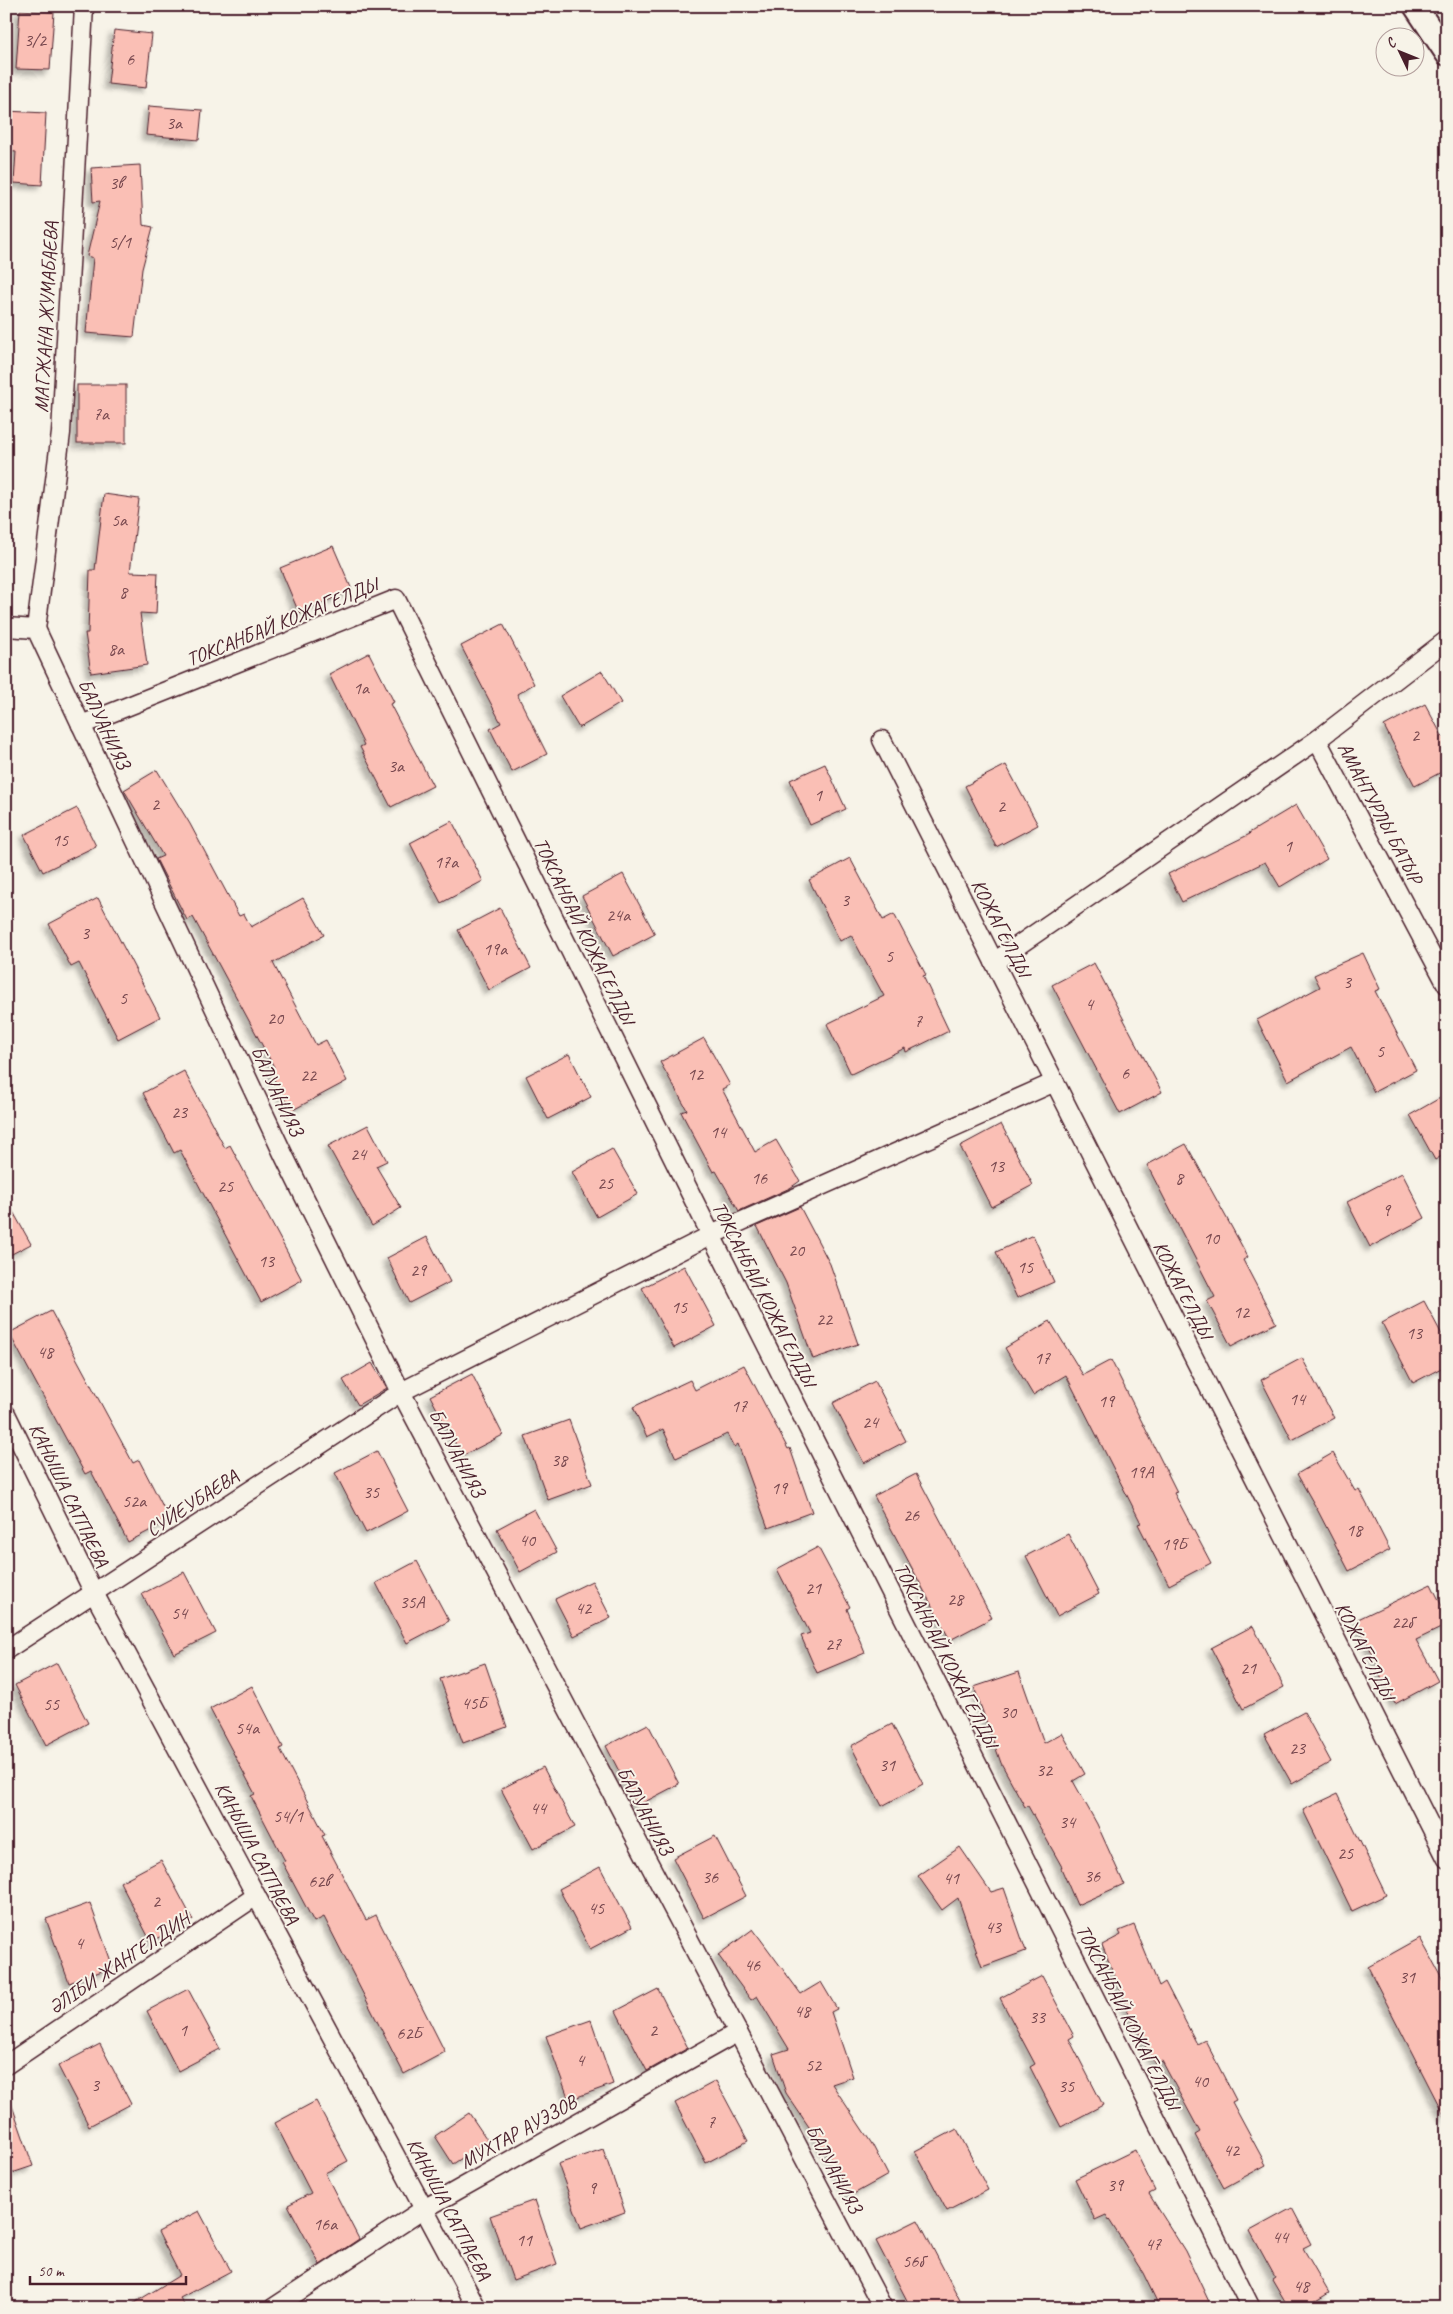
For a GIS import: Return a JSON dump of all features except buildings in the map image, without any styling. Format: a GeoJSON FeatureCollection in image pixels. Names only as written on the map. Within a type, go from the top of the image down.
{"type":"FeatureCollection","features":[{"type":"Feature","properties":{"kind":"street","name":"МАГЖАНА ЖУМАБАЕВА"},"geometry":{"type":"LineString","coordinates":[[36,629],[61,433],[84,6]]}},
{"type":"Feature","properties":{"kind":"street"},"geometry":{"type":"LineString","coordinates":[[1415,6],[1447,54]]}},
{"type":"Feature","properties":{"kind":"street","name":"ТОКСАНБАЙ КОЖАГЕЛДЫ"},"geometry":{"type":"LineString","coordinates":[[81,725],[396,599],[711,1235],[1251,2308]]}},
{"type":"Feature","properties":{"kind":"street"},"geometry":{"type":"LineString","coordinates":[[6,627],[36,629]]}},
{"type":"Feature","properties":{"kind":"street","name":"БАЛУАНИЯЗ"},"geometry":{"type":"LineString","coordinates":[[36,629],[285,1158],[400,1392],[883,2308]]}},
{"type":"Feature","properties":{"kind":"street"},"geometry":{"type":"LineString","coordinates":[[994,962],[1317,740],[1447,640]]}},
{"type":"Feature","properties":{"kind":"street","name":"КОЖАГЕЛДЫ"},"geometry":{"type":"LineString","coordinates":[[882,740],[1447,1859]]}},
{"type":"Feature","properties":{"kind":"street","name":"АМАНТУРЛЫ БАТЫР"},"geometry":{"type":"LineString","coordinates":[[1317,740],[1447,985]]}},
{"type":"Feature","properties":{"kind":"street","name":"СУЙЕУБАЕВА"},"geometry":{"type":"LineString","coordinates":[[6,1650],[400,1392],[711,1235],[1055,1082]]}},
{"type":"Feature","properties":{"kind":"street","name":"КАНЫША САТПАЕВА"},"geometry":{"type":"LineString","coordinates":[[6,1414],[94,1593],[477,2308]]}},
{"type":"Feature","properties":{"kind":"street","name":"ӘЛІБИ ЖАНГЕЛДИН"},"geometry":{"type":"LineString","coordinates":[[6,2065],[256,1896]]}},
{"type":"Feature","properties":{"kind":"street","name":"МУХТАР АУЭЗОВ"},"geometry":{"type":"LineString","coordinates":[[272,2308],[424,2209],[738,2032]]}}]}
